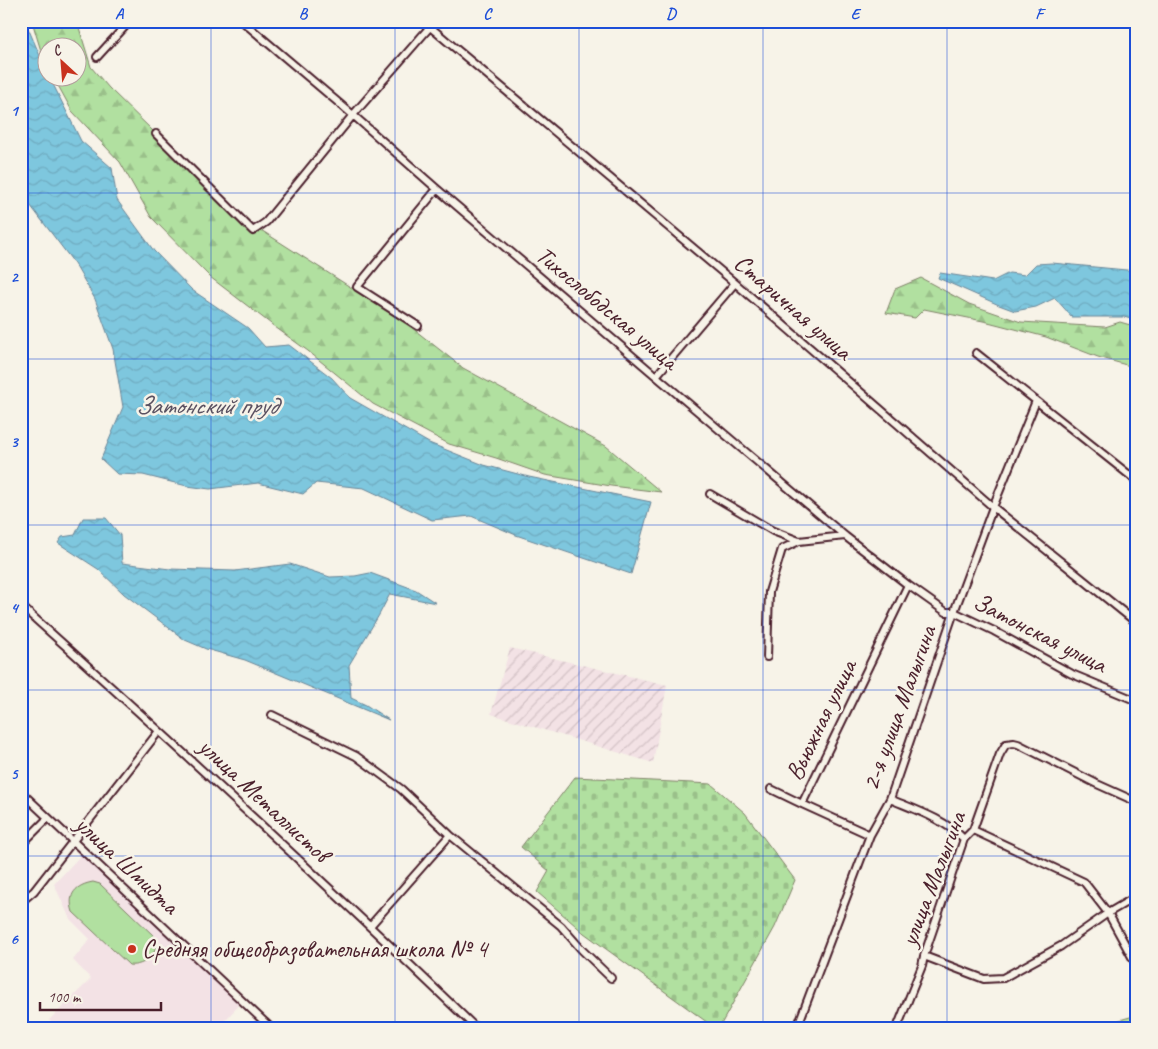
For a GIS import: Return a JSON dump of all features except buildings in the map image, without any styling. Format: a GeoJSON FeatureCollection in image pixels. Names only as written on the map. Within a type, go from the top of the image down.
{"type":"FeatureCollection","features":[{"type":"Feature","properties":{"kind":"street"},"geometry":{"type":"LineString","coordinates":[[97,58],[130,21]]}},
{"type":"Feature","properties":{"kind":"street","name":"Тихослободская улица"},"geometry":{"type":"LineString","coordinates":[[242,21],[845,536],[908,586],[946,612],[954,612]]}},
{"type":"Feature","properties":{"kind":"street","name":"Старичная улица"},"geometry":{"type":"LineString","coordinates":[[423,21],[735,283],[992,507],[1137,623]]}},
{"type":"Feature","properties":{"kind":"street"},"geometry":{"type":"LineString","coordinates":[[156,134],[253,231],[266,222],[353,115],[435,21]]}},
{"type":"Feature","properties":{"kind":"street"},"geometry":{"type":"LineString","coordinates":[[418,326],[357,286],[437,189]]}},
{"type":"Feature","properties":{"kind":"street"},"geometry":{"type":"LineString","coordinates":[[656,376],[735,283]]}},
{"type":"Feature","properties":{"kind":"street"},"geometry":{"type":"LineString","coordinates":[[976,353],[1137,481]]}},
{"type":"Feature","properties":{"kind":"street","name":"2-я улица Малыгина"},"geometry":{"type":"LineString","coordinates":[[797,1028],[870,835],[890,800],[992,507],[1036,401]]}},
{"type":"Feature","properties":{"kind":"street"},"geometry":{"type":"LineString","coordinates":[[710,494],[773,531],[800,541]]}},
{"type":"Feature","properties":{"kind":"street"},"geometry":{"type":"LineString","coordinates":[[768,658],[769,592],[782,549],[800,541],[845,536]]}},
{"type":"Feature","properties":{"kind":"street","name":"Вьюжная улица"},"geometry":{"type":"LineString","coordinates":[[870,835],[802,804],[908,586]]}},
{"type":"Feature","properties":{"kind":"street","name":"улица Металлистов"},"geometry":{"type":"LineString","coordinates":[[21,606],[370,926],[476,1028]]}},
{"type":"Feature","properties":{"kind":"street","name":"Затонская улица"},"geometry":{"type":"LineString","coordinates":[[954,612],[994,631],[1072,674],[1137,701]]}},
{"type":"Feature","properties":{"kind":"street"},"geometry":{"type":"LineString","coordinates":[[21,694],[21,704]]}},
{"type":"Feature","properties":{"kind":"street"},"geometry":{"type":"LineString","coordinates":[[272,715],[356,756],[401,789],[450,835],[561,926],[611,978]]}},
{"type":"Feature","properties":{"kind":"street"},"geometry":{"type":"LineString","coordinates":[[21,902],[34,891],[159,731]]}},
{"type":"Feature","properties":{"kind":"street","name":"улица Малыгина"},"geometry":{"type":"LineString","coordinates":[[898,1028],[922,966],[964,839],[973,830],[1000,754],[1006,744],[1018,744],[1137,802]]}},
{"type":"Feature","properties":{"kind":"street"},"geometry":{"type":"LineString","coordinates":[[771,790],[802,804]]}},
{"type":"Feature","properties":{"kind":"street","name":"улица Шмидта"},"geometry":{"type":"LineString","coordinates":[[21,792],[271,1028]]}},
{"type":"Feature","properties":{"kind":"street"},"geometry":{"type":"LineString","coordinates":[[890,800],[947,824],[964,839]]}},
{"type":"Feature","properties":{"kind":"street"},"geometry":{"type":"LineString","coordinates":[[21,845],[48,818]]}},
{"type":"Feature","properties":{"kind":"street"},"geometry":{"type":"LineString","coordinates":[[973,830],[1084,882],[1108,914],[1137,966]]}},
{"type":"Feature","properties":{"kind":"street"},"geometry":{"type":"LineString","coordinates":[[370,926],[450,835]]}},
{"type":"Feature","properties":{"kind":"street"},"geometry":{"type":"LineString","coordinates":[[924,956],[984,979],[1003,978],[1061,946],[1137,896]]}},
{"type":"Feature","properties":{"kind":"shaded area"},"geometry":{"type":"Polygon","coordinates":[[[510,648],[667,685],[653,763],[491,714],[510,648]]]}},
{"type":"Feature","properties":{"kind":"shaded area","name":"Средняя общеобразовательная школа № 4"},"geometry":{"type":"Polygon","coordinates":[[[81,855],[241,1003],[218,1028],[57,1028],[49,1020],[91,979],[73,960],[90,939],[70,919],[54,884],[81,855]]]}},
{"type":"Feature","properties":{"kind":"green space"},"geometry":{"type":"Polygon","coordinates":[[[32,21],[77,21],[82,38],[38,38],[38,41],[32,21]]]}},
{"type":"Feature","properties":{"kind":"green space"},"geometry":{"type":"Polygon","coordinates":[[[88,57],[91,67],[109,88],[242,218],[402,320],[463,368],[606,446],[661,492],[545,475],[449,444],[373,404],[308,351],[210,277],[151,217],[120,162],[72,111],[59,88],[88,88],[88,57]]]}},
{"type":"Feature","properties":{"kind":"green space"},"geometry":{"type":"Polygon","coordinates":[[[921,278],[969,304],[1021,322],[1105,327],[1120,322],[1137,327],[1137,368],[1098,357],[1046,337],[988,322],[924,309],[915,318],[886,313],[895,289],[921,278]]]}},
{"type":"Feature","properties":{"kind":"green space"},"geometry":{"type":"Polygon","coordinates":[[[575,777],[711,784],[745,813],[795,880],[775,927],[719,1028],[715,1028],[584,933],[537,892],[549,871],[521,847],[575,777]]]}},
{"type":"Feature","properties":{"kind":"green space"},"geometry":{"type":"Polygon","coordinates":[[[93,882],[100,884],[155,937],[156,948],[150,958],[140,964],[129,965],[73,912],[71,900],[74,891],[82,885],[93,882]]]}},
{"type":"Feature","properties":{"kind":"green space"},"geometry":{"type":"Polygon","coordinates":[[[1137,1015],[1137,1028],[1092,1028],[1137,1015]]]}},
{"type":"Feature","properties":{"kind":"water","name":"Затонский пруд"},"geometry":{"type":"Polygon","coordinates":[[[21,21],[25,21],[38,51],[38,88],[55,88],[81,141],[112,168],[117,200],[154,251],[192,290],[248,328],[265,347],[289,345],[332,378],[350,398],[429,443],[484,465],[529,477],[651,502],[631,574],[516,535],[471,516],[432,520],[364,488],[316,483],[303,494],[258,483],[210,489],[187,486],[143,475],[117,474],[101,459],[123,407],[113,349],[95,299],[74,263],[21,193],[21,21]]]}},
{"type":"Feature","properties":{"kind":"water"},"geometry":{"type":"Polygon","coordinates":[[[1052,263],[1137,271],[1137,321],[1124,317],[1072,317],[1055,298],[1036,307],[1015,311],[938,278],[940,273],[993,281],[1009,273],[1025,275],[1036,264],[1052,263]]]}},
{"type":"Feature","properties":{"kind":"water"},"geometry":{"type":"Polygon","coordinates":[[[83,518],[106,518],[120,535],[122,563],[170,569],[235,571],[290,564],[330,577],[370,573],[416,590],[436,603],[390,594],[349,665],[351,698],[389,720],[245,660],[206,649],[185,640],[124,594],[98,569],[58,543],[62,537],[75,535],[83,518]]]}},
{"type":"Feature","properties":{"kind":"place","name":"Средняя общеобразовательная школа № 4"},"geometry":{"type":"Point","coordinates":[132,949]}}]}
